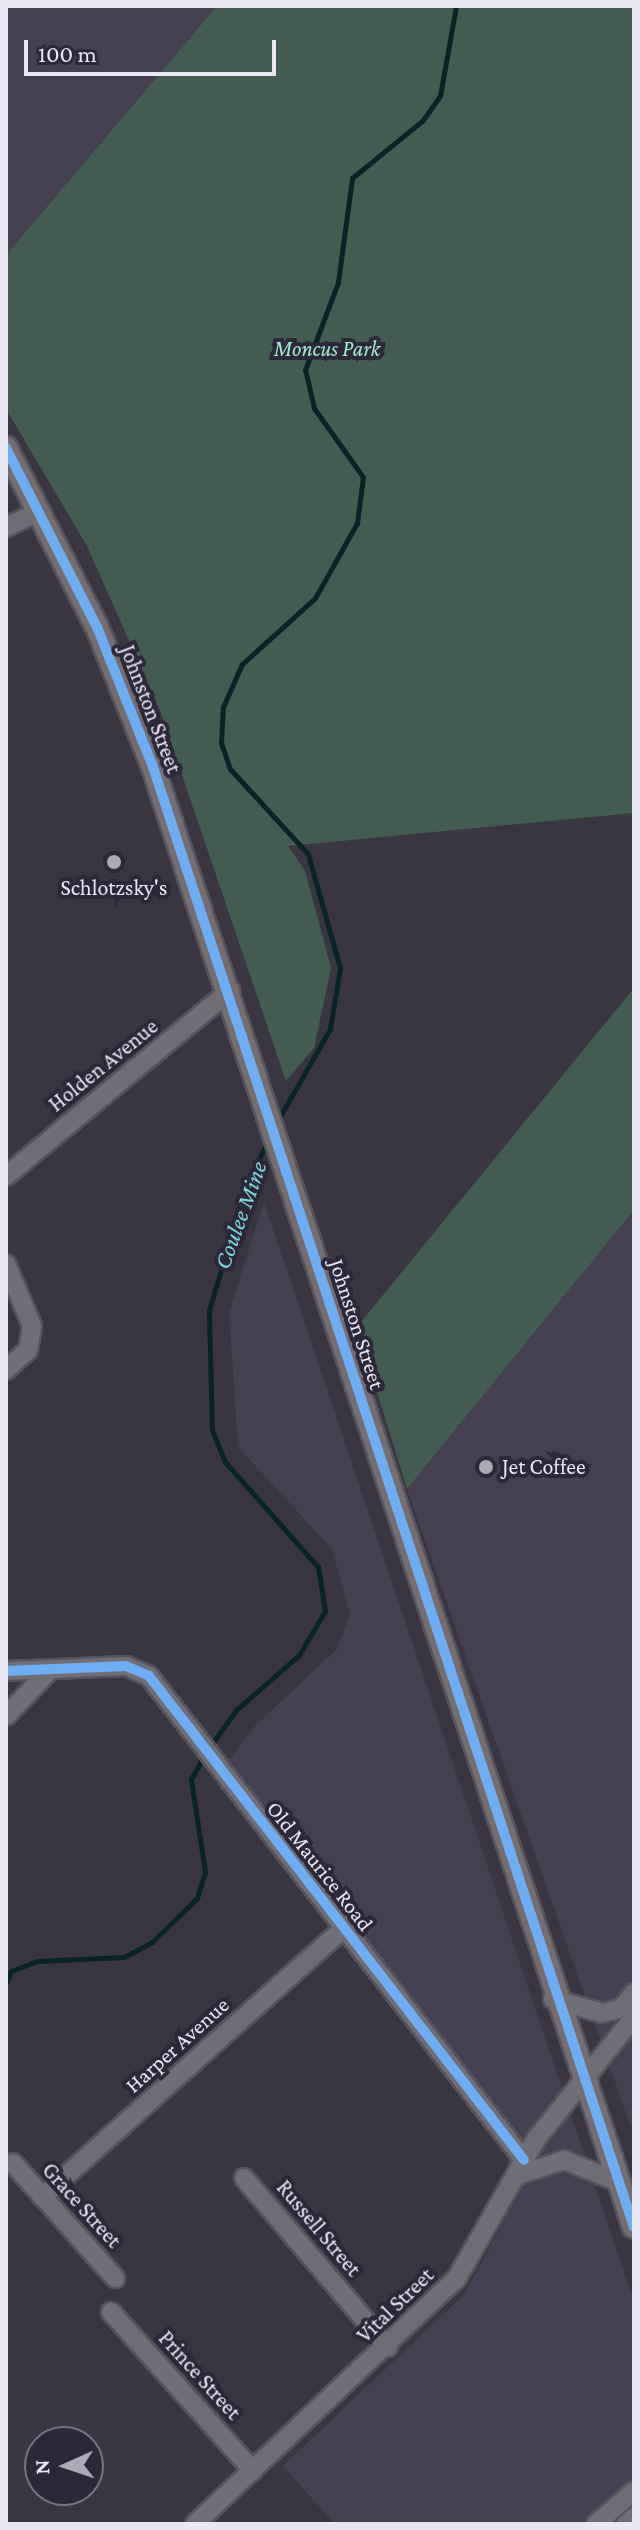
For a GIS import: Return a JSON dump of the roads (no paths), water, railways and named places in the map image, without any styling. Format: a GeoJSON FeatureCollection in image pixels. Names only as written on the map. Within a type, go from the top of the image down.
{"type":"FeatureCollection","features":[{"type":"Feature","properties":{"kind":"main road","name":"Johnston Street"},"geometry":{"type":"LineString","coordinates":[[6,448],[40,511],[119,678],[230,991],[553,1999],[634,2227]]}},
{"type":"Feature","properties":{"kind":"street"},"geometry":{"type":"LineString","coordinates":[[6,527],[40,511]]}},
{"type":"Feature","properties":{"kind":"street","name":"Holden Avenue"},"geometry":{"type":"LineString","coordinates":[[6,1176],[230,991]]}},
{"type":"Feature","properties":{"kind":"street"},"geometry":{"type":"LineString","coordinates":[[6,1264],[32,1326],[28,1350],[6,1370]]}},
{"type":"Feature","properties":{"kind":"street","name":"Old Maurice Road"},"geometry":{"type":"LineString","coordinates":[[49,1671],[138,1668],[226,1776],[343,1929],[520,2168]]}},
{"type":"Feature","properties":{"kind":"street"},"geometry":{"type":"LineString","coordinates":[[6,1671],[49,1671]]}},
{"type":"Feature","properties":{"kind":"street"},"geometry":{"type":"LineString","coordinates":[[6,1716],[49,1671]]}},
{"type":"Feature","properties":{"kind":"street","name":"Harper Avenue"},"geometry":{"type":"LineString","coordinates":[[42,2197],[343,1929]]}},
{"type":"Feature","properties":{"kind":"street"},"geometry":{"type":"LineString","coordinates":[[553,1999],[594,2014],[621,2009],[634,1993]]}},
{"type":"Feature","properties":{"kind":"street","name":"Vital Street"},"geometry":{"type":"LineString","coordinates":[[195,2524],[388,2347],[457,2278],[520,2168],[581,2081],[634,2017]]}},
{"type":"Feature","properties":{"kind":"street"},"geometry":{"type":"LineString","coordinates":[[520,2168],[564,2160],[616,2181]]}},
{"type":"Feature","properties":{"kind":"street","name":"Grace Street"},"geometry":{"type":"LineString","coordinates":[[13,2163],[115,2278]]}},
{"type":"Feature","properties":{"kind":"street","name":"Russell Street"},"geometry":{"type":"LineString","coordinates":[[244,2178],[388,2347]]}},
{"type":"Feature","properties":{"kind":"street","name":"Prince Street"},"geometry":{"type":"LineString","coordinates":[[111,2312],[253,2471]]}},
{"type":"Feature","properties":{"kind":"street"},"geometry":{"type":"LineString","coordinates":[[596,2524],[634,2491]]}},
{"type":"Feature","properties":{"kind":"street"},"geometry":{"type":"LineString","coordinates":[[626,2524],[634,2517]]}},
{"type":"Feature","properties":{"kind":"waterway","name":"Coulee Mine"},"geometry":{"type":"LineString","coordinates":[[278,1120],[330,1029],[340,968],[308,854],[230,769],[221,743],[223,707],[242,664],[315,598],[357,523],[363,477],[314,408],[305,370],[338,282],[352,178],[423,120],[440,96],[456,6]]}},
{"type":"Feature","properties":{"kind":"waterway","name":"Coulee Mine"},"geometry":{"type":"LineString","coordinates":[[209,1748],[236,1710],[299,1655],[325,1611],[318,1567],[225,1462],[212,1429],[209,1311],[244,1190],[268,1140]]}},
{"type":"Feature","properties":{"kind":"waterway","name":"Coulee Mine"},"geometry":{"type":"LineString","coordinates":[[6,1983],[11,1971],[37,1961],[124,1957],[152,1942],[197,1898],[205,1872],[191,1779],[204,1756]]}},
{"type":"Feature","properties":{"kind":"place","name":"Schlotzsky's"},"geometry":{"type":"Point","coordinates":[114,862]}},
{"type":"Feature","properties":{"kind":"place","name":"Jet Coffee"},"geometry":{"type":"Point","coordinates":[486,1467]}},
{"type":"Feature","properties":{"kind":"park label","name":"Moncus Park"},"geometry":{"type":"Point","coordinates":[327,349]}}]}
